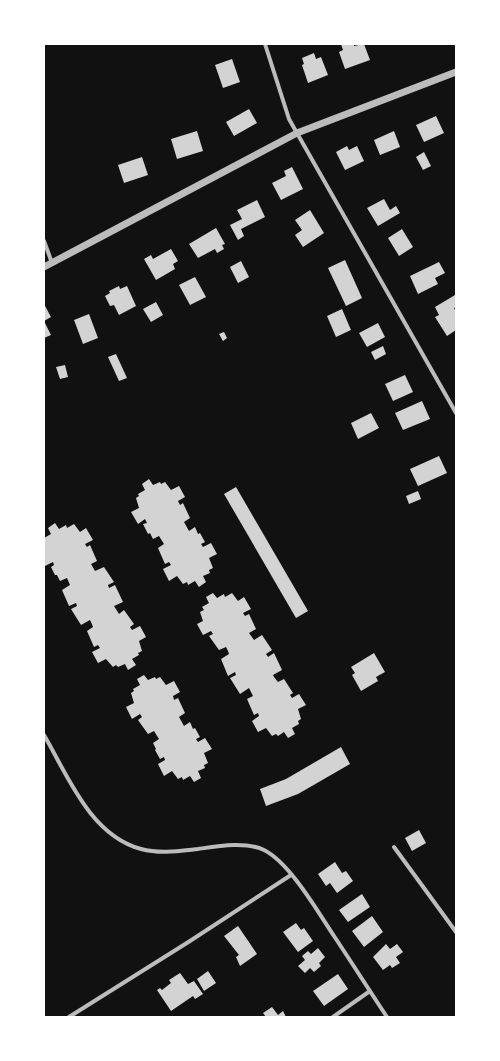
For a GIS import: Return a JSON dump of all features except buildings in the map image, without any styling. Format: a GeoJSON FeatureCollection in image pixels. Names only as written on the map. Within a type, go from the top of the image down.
{"type":"FeatureCollection","features":[{"type":"Feature","properties":{"kind":"street"},"geometry":{"type":"LineString","coordinates":[[265,44],[286,114],[456,414]]}},
{"type":"Feature","properties":{"kind":"street"},"geometry":{"type":"LineString","coordinates":[[44,267],[297,134],[456,72]]}},
{"type":"Feature","properties":{"kind":"street"},"geometry":{"type":"LineString","coordinates":[[44,241],[52,263]]}},
{"type":"Feature","properties":{"kind":"street"},"geometry":{"type":"LineString","coordinates":[[44,735],[90,813],[119,839],[141,849],[164,852],[217,846],[253,847],[264,850],[272,855],[301,886],[387,1017]]}},
{"type":"Feature","properties":{"kind":"street"},"geometry":{"type":"LineString","coordinates":[[394,847],[456,932]]}},
{"type":"Feature","properties":{"kind":"street"},"geometry":{"type":"LineString","coordinates":[[69,1017],[190,941],[291,874]]}},
{"type":"Feature","properties":{"kind":"street"},"geometry":{"type":"LineString","coordinates":[[334,1017],[370,991]]}}]}
